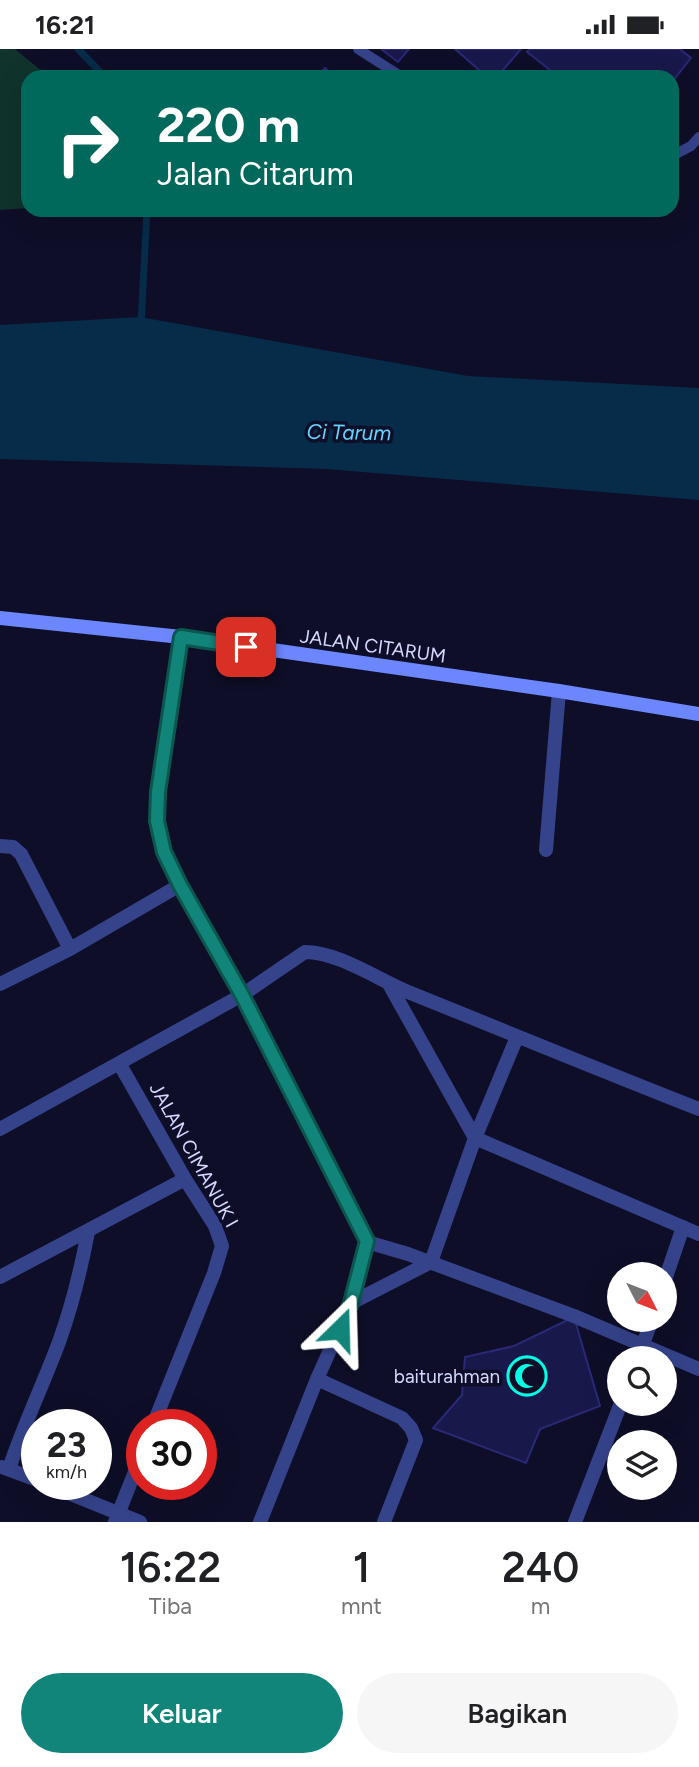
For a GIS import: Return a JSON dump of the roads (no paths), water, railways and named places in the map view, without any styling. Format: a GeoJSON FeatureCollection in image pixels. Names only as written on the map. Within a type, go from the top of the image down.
{"type":"FeatureCollection","features":[{"type":"Feature","properties":{"kind":"street","name":"JALAN CITARUM"},"geometry":{"type":"LineString","coordinates":[[0,618],[181,637],[559,691],[699,714]]}},
{"type":"Feature","properties":{"kind":"street"},"geometry":{"type":"LineString","coordinates":[[181,637],[158,792],[157,821],[164,852],[242,995],[367,1241],[351,1303],[317,1379],[260,1522]]}},
{"type":"Feature","properties":{"kind":"street"},"geometry":{"type":"LineString","coordinates":[[546,850],[559,691]]}},
{"type":"Feature","properties":{"kind":"street"},"geometry":{"type":"LineString","coordinates":[[0,846],[13,847],[21,854],[70,949]]}},
{"type":"Feature","properties":{"kind":"street"},"geometry":{"type":"LineString","coordinates":[[0,984],[70,949],[180,885]]}},
{"type":"Feature","properties":{"kind":"street"},"geometry":{"type":"LineString","coordinates":[[0,1129],[242,995],[305,952],[332,957],[389,984],[517,1037],[698,1107]]}},
{"type":"Feature","properties":{"kind":"street"},"geometry":{"type":"LineString","coordinates":[[389,984],[475,1138],[699,1234]]}},
{"type":"Feature","properties":{"kind":"street"},"geometry":{"type":"LineString","coordinates":[[351,1303],[430,1262],[475,1138],[517,1037]]}},
{"type":"Feature","properties":{"kind":"street","name":"JALAN CIMANUK I"},"geometry":{"type":"LineString","coordinates":[[119,1063],[215,1226],[222,1245],[214,1273],[159,1409]]}},
{"type":"Feature","properties":{"kind":"street"},"geometry":{"type":"LineString","coordinates":[[0,1277],[185,1179]]}},
{"type":"Feature","properties":{"kind":"street"},"geometry":{"type":"LineString","coordinates":[[671,1262],[683,1227]]}},
{"type":"Feature","properties":{"kind":"street"},"geometry":{"type":"LineString","coordinates":[[21,1475],[4,1468],[60,1341],[78,1283],[88,1232]]}},
{"type":"Feature","properties":{"kind":"street"},"geometry":{"type":"LineString","coordinates":[[367,1241],[430,1262],[643,1344],[699,1369]]}},
{"type":"Feature","properties":{"kind":"street"},"geometry":{"type":"LineString","coordinates":[[643,1344],[647,1332]]}},
{"type":"Feature","properties":{"kind":"street"},"geometry":{"type":"LineString","coordinates":[[317,1379],[402,1418],[411,1428],[416,1440],[384,1522]]}},
{"type":"Feature","properties":{"kind":"street"},"geometry":{"type":"LineString","coordinates":[[575,1522],[616,1416]]}},
{"type":"Feature","properties":{"kind":"street"},"geometry":{"type":"LineString","coordinates":[[117,1518],[126,1495]]}},
{"type":"Feature","properties":{"kind":"street"},"geometry":{"type":"LineString","coordinates":[[79,1500],[117,1518],[141,1522]]}},
{"type":"Feature","properties":{"kind":"lane"},"geometry":{"type":"LineString","coordinates":[[358,49],[391,70]]}},
{"type":"Feature","properties":{"kind":"lane"},"geometry":{"type":"LineString","coordinates":[[679,152],[691,146],[699,137]]}},
{"type":"Feature","properties":{"kind":"water","name":"Ci Tarum"},"geometry":{"type":"Polygon","coordinates":[[[140,317],[468,376],[699,388],[699,500],[326,469],[0,459],[0,325],[140,317]]]}},
{"type":"Feature","properties":{"kind":"waterway"},"geometry":{"type":"LineString","coordinates":[[78,49],[98,70]]}},
{"type":"Feature","properties":{"kind":"waterway"},"geometry":{"type":"LineString","coordinates":[[141,325],[147,217]]}},
{"type":"Feature","properties":{"kind":"place","name":"baiturahman"},"geometry":{"type":"Point","coordinates":[527,1376]}}]}
